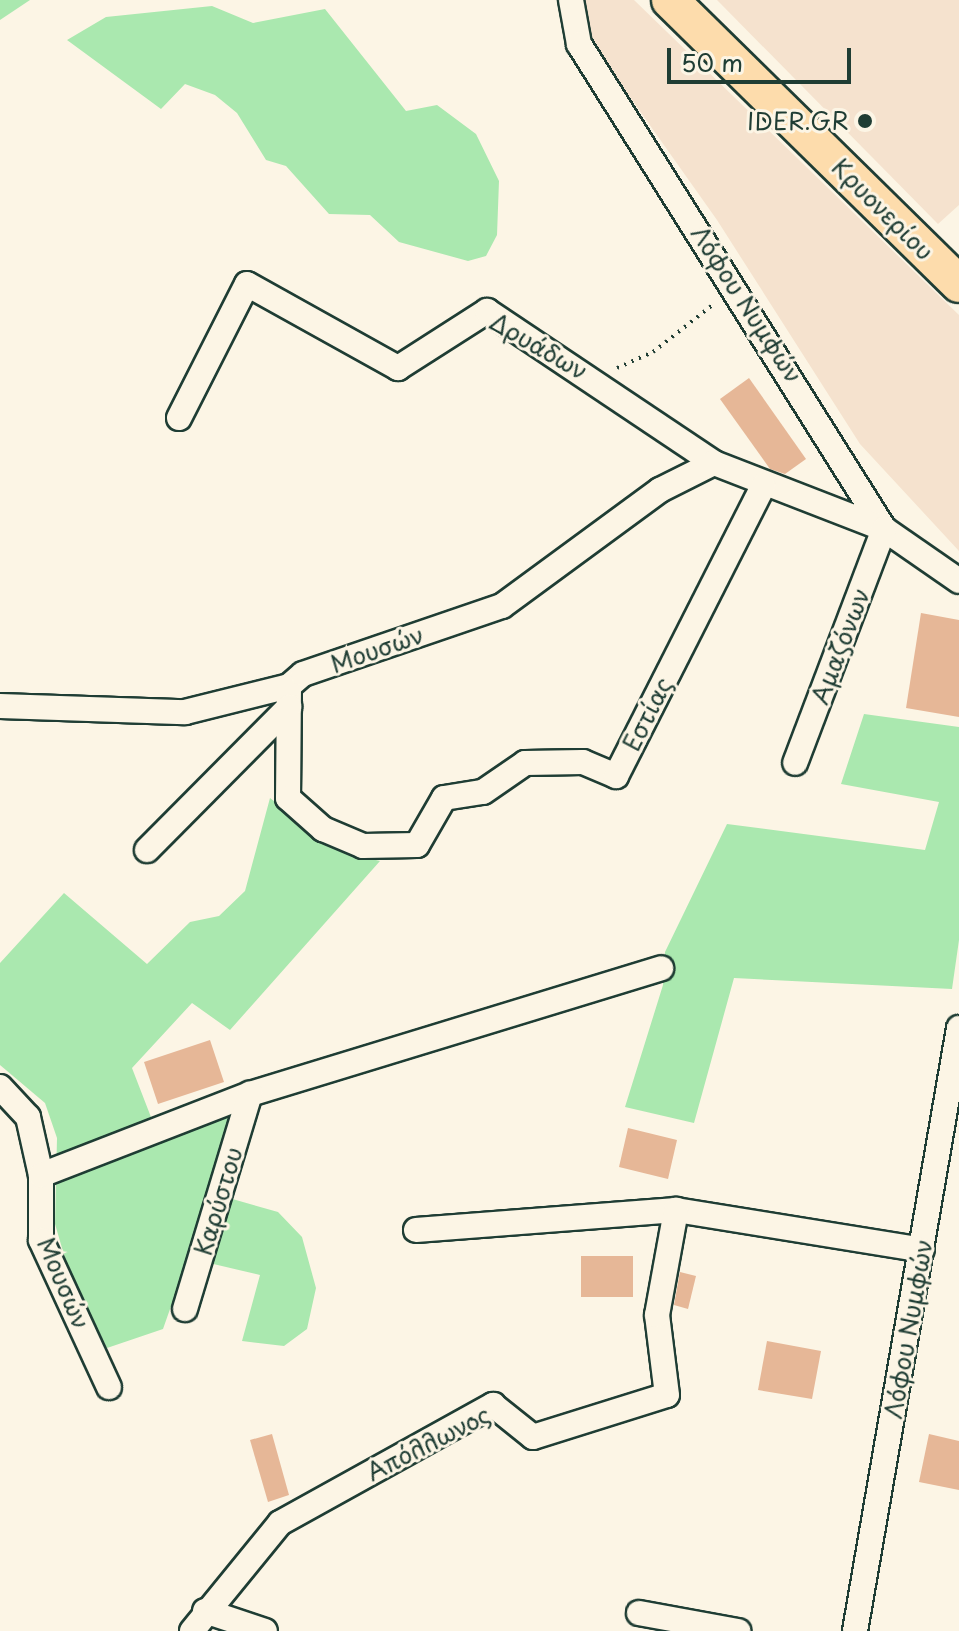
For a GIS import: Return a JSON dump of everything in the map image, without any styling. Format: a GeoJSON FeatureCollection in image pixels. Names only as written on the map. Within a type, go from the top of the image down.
{"type":"FeatureCollection","features":[{"type":"Feature","properties":{"kind":"main road","name":"Κρυονερίου"},"geometry":{"type":"LineString","coordinates":[[670,0],[959,284]]}},
{"type":"Feature","properties":{"kind":"street","name":"Λόφου Νυμφών"},"geometry":{"type":"LineString","coordinates":[[571,0],[579,44],[733,283],[884,529],[959,581]]}},
{"type":"Feature","properties":{"kind":"street","name":"Δρυάδων"},"geometry":{"type":"LineString","coordinates":[[179,418],[247,284],[398,368],[487,311],[595,379],[714,463],[763,486],[884,529]]}},
{"type":"Feature","properties":{"kind":"street","name":"Μουσών"},"geometry":{"type":"LineString","coordinates":[[0,706],[185,712],[289,696],[303,674],[502,606],[660,490],[714,463]]}},
{"type":"Feature","properties":{"kind":"street","name":"Εστίας"},"geometry":{"type":"LineString","coordinates":[[289,696],[288,798],[323,829],[363,846],[398,850],[431,831],[444,798],[483,792],[505,771],[544,760],[583,762],[616,776],[763,486]]}},
{"type":"Feature","properties":{"kind":"street","name":"Αμαζόνων"},"geometry":{"type":"LineString","coordinates":[[795,763],[884,529]]}},
{"type":"Feature","properties":{"kind":"street"},"geometry":{"type":"LineString","coordinates":[[147,850],[289,696]]}},
{"type":"Feature","properties":{"kind":"street"},"geometry":{"type":"LineString","coordinates":[[41,1175],[250,1094],[661,968]]}},
{"type":"Feature","properties":{"kind":"street","name":"Λόφου Νυμφών"},"geometry":{"type":"LineString","coordinates":[[855,1631],[959,1028]]}},
{"type":"Feature","properties":{"kind":"street","name":"Μουσών"},"geometry":{"type":"LineString","coordinates":[[0,1087],[28,1117],[41,1175],[41,1240],[109,1387]]}},
{"type":"Feature","properties":{"kind":"street","name":"Καρύστου"},"geometry":{"type":"LineString","coordinates":[[185,1309],[250,1094]]}},
{"type":"Feature","properties":{"kind":"street"},"geometry":{"type":"LineString","coordinates":[[416,1230],[676,1210],[922,1250]]}},
{"type":"Feature","properties":{"kind":"street","name":"Απόλλωνος"},"geometry":{"type":"LineString","coordinates":[[198,1621],[280,1523],[493,1405],[533,1437],[667,1395],[657,1315],[676,1210]]}},
{"type":"Feature","properties":{"kind":"street"},"geometry":{"type":"LineString","coordinates":[[639,1613],[738,1631]]}},
{"type":"Feature","properties":{"kind":"street"},"geometry":{"type":"LineString","coordinates":[[198,1621],[265,1631]]}},
{"type":"Feature","properties":{"kind":"path"},"geometry":{"type":"LineString","coordinates":[[595,379],[653,352],[733,283]]}},
{"type":"Feature","properties":{"kind":"shaded area"},"geometry":{"type":"Polygon","coordinates":[[[585,0],[634,0],[959,315],[959,551],[860,444],[717,220],[591,42],[585,0]]]}},
{"type":"Feature","properties":{"kind":"shaded area"},"geometry":{"type":"Polygon","coordinates":[[[717,0],[959,0],[959,205],[938,224],[717,0]]]}},
{"type":"Feature","properties":{"kind":"green space"},"geometry":{"type":"Polygon","coordinates":[[[0,0],[30,0],[0,20],[0,0]]]}},
{"type":"Feature","properties":{"kind":"green space"},"geometry":{"type":"Polygon","coordinates":[[[212,6],[253,23],[325,9],[406,111],[437,105],[476,134],[499,181],[497,235],[486,256],[468,261],[399,242],[370,215],[329,214],[286,166],[266,160],[237,113],[215,95],[185,84],[161,109],[67,40],[106,17],[212,6]]]}},
{"type":"Feature","properties":{"kind":"green space"},"geometry":{"type":"Polygon","coordinates":[[[864,714],[959,727],[959,940],[952,989],[734,978],[694,1123],[625,1107],[663,985],[665,952],[727,824],[925,850],[939,802],[841,784],[864,714]]]}},
{"type":"Feature","properties":{"kind":"green space"},"geometry":{"type":"Polygon","coordinates":[[[270,798],[339,851],[380,861],[230,1030],[192,1003],[132,1068],[161,1143],[232,1114],[208,1192],[278,1212],[302,1237],[316,1288],[307,1329],[284,1346],[242,1341],[260,1275],[188,1258],[163,1329],[107,1348],[71,1279],[55,1224],[57,1138],[45,1103],[0,1065],[0,963],[64,893],[147,964],[190,922],[219,916],[245,891],[270,798]]]}},
{"type":"Feature","properties":{"kind":"building"},"geometry":{"type":"Polygon","coordinates":[[[749,378],[806,459],[785,474],[770,469],[720,399],[749,378]]]}},
{"type":"Feature","properties":{"kind":"building"},"geometry":{"type":"Polygon","coordinates":[[[921,613],[959,620],[959,717],[906,708],[921,613]]]}},
{"type":"Feature","properties":{"kind":"building"},"geometry":{"type":"Polygon","coordinates":[[[210,1040],[224,1082],[158,1104],[144,1062],[210,1040]]]}},
{"type":"Feature","properties":{"kind":"building"},"geometry":{"type":"Polygon","coordinates":[[[628,1128],[677,1140],[668,1179],[619,1167],[628,1128]]]}},
{"type":"Feature","properties":{"kind":"building"},"geometry":{"type":"Polygon","coordinates":[[[581,1256],[633,1256],[633,1297],[581,1297],[581,1256]]]}},
{"type":"Feature","properties":{"kind":"building"},"geometry":{"type":"Polygon","coordinates":[[[680,1272],[696,1276],[688,1309],[674,1305],[680,1272]]]}},
{"type":"Feature","properties":{"kind":"building"},"geometry":{"type":"Polygon","coordinates":[[[767,1341],[821,1351],[812,1399],[758,1390],[767,1341]]]}},
{"type":"Feature","properties":{"kind":"building"},"geometry":{"type":"Polygon","coordinates":[[[272,1434],[289,1495],[268,1502],[250,1440],[272,1434]]]}},
{"type":"Feature","properties":{"kind":"building"},"geometry":{"type":"Polygon","coordinates":[[[929,1434],[959,1441],[959,1490],[919,1482],[929,1434]]]}},
{"type":"Feature","properties":{"kind":"place","name":"IDER.GR"},"geometry":{"type":"Point","coordinates":[865,121]}}]}
